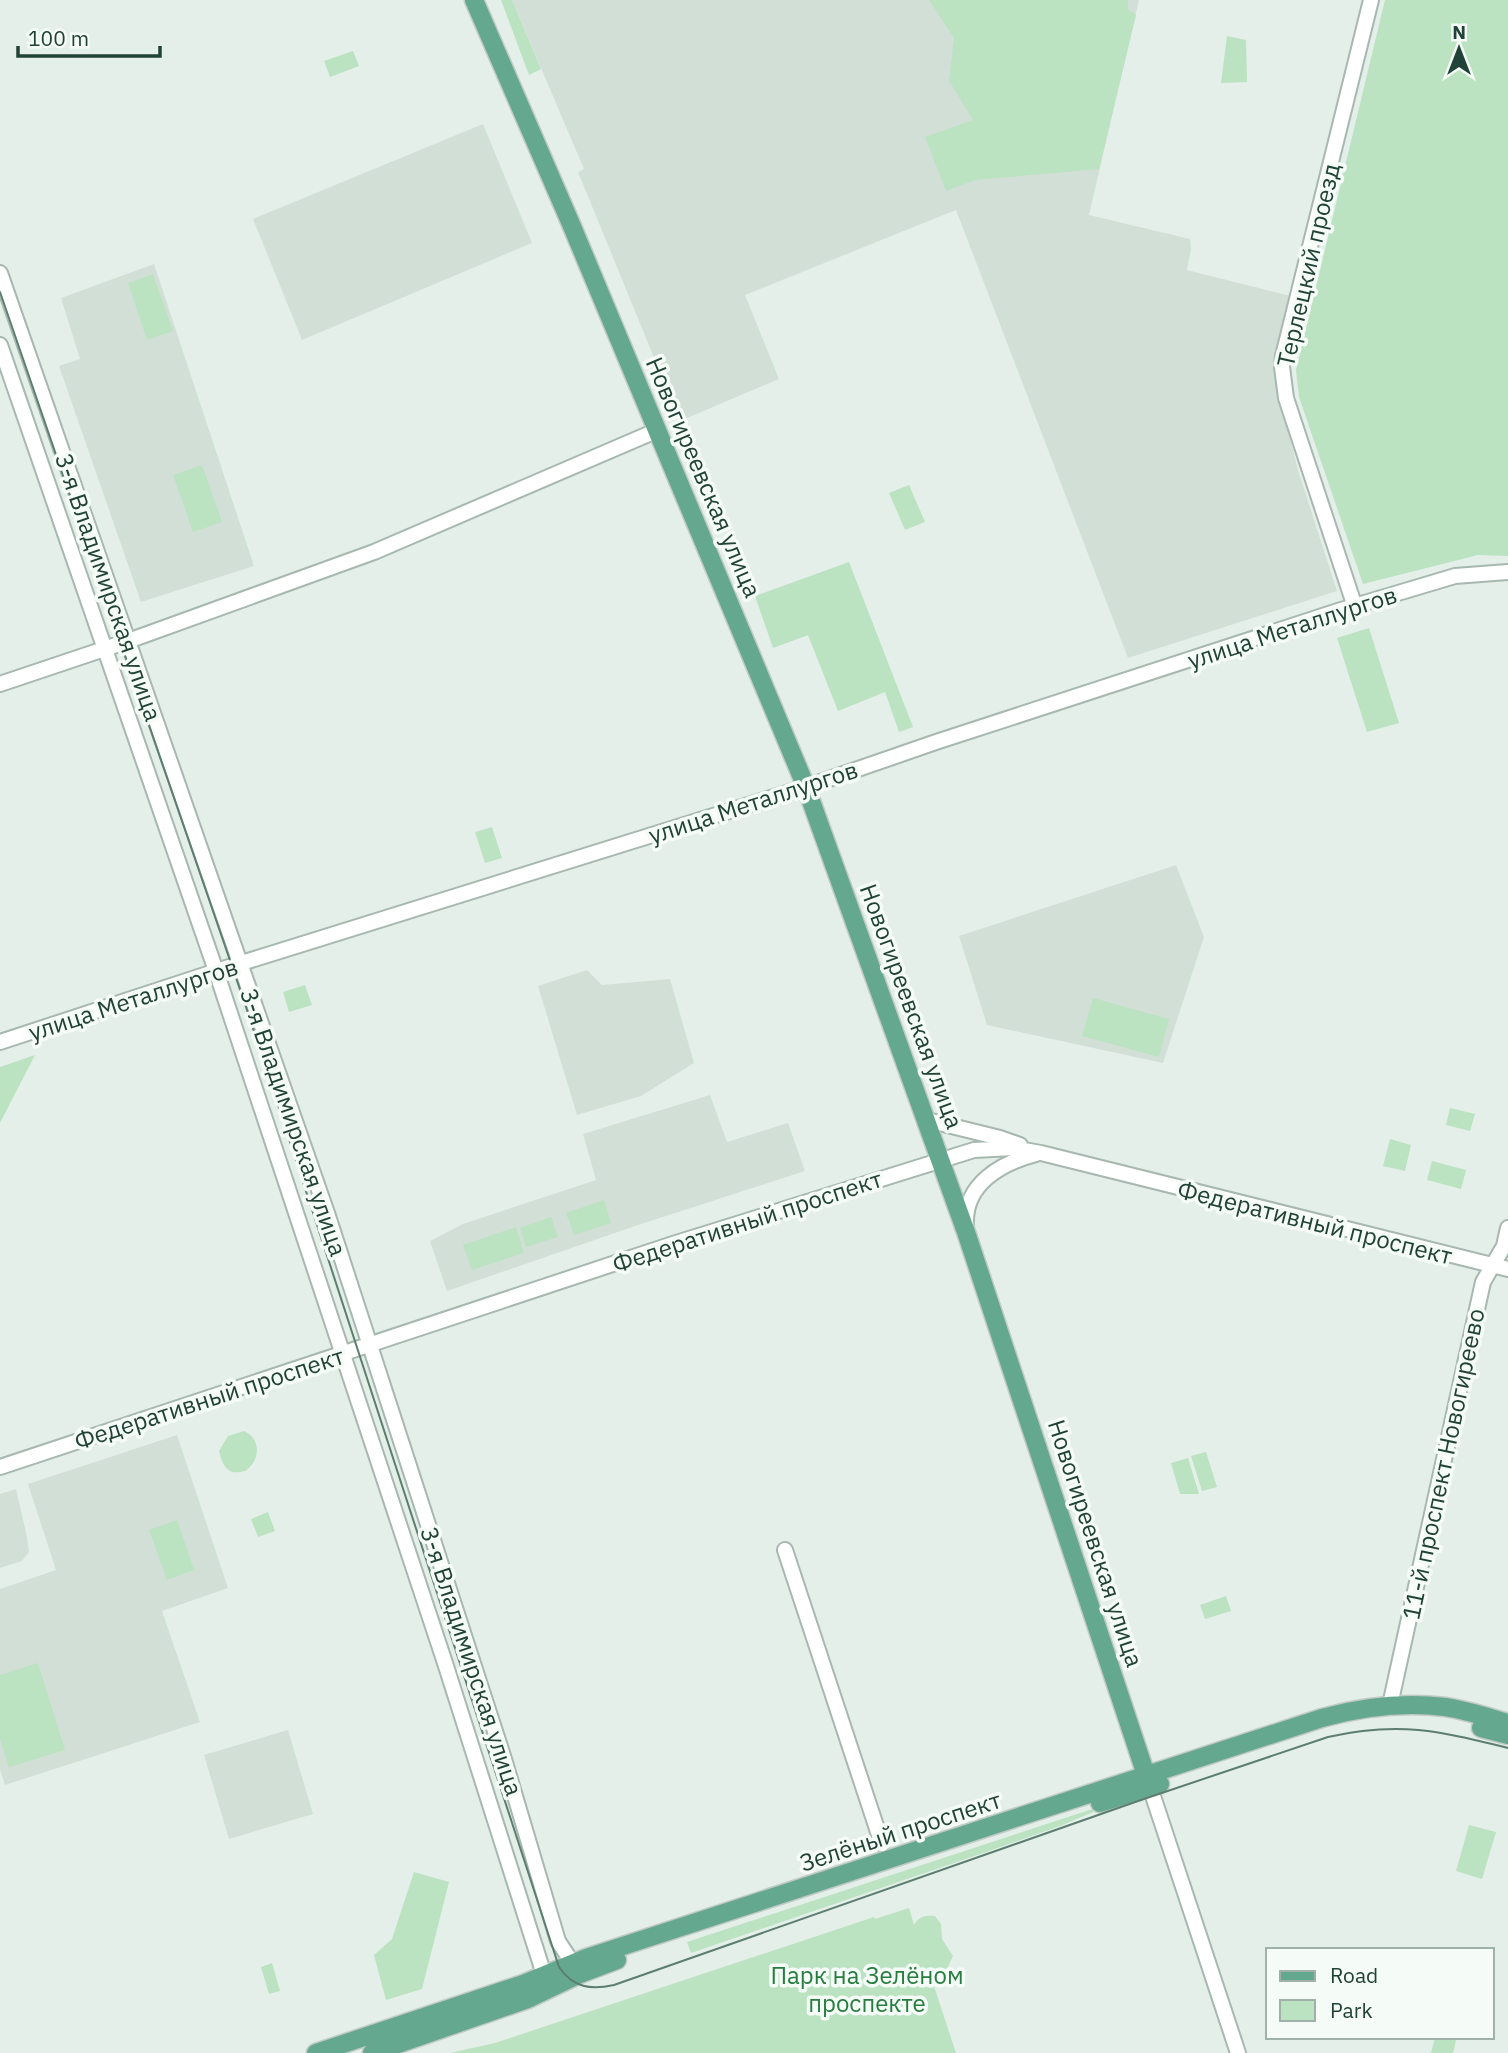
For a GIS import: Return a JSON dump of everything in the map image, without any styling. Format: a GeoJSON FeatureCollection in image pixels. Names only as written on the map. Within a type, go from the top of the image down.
{"type":"FeatureCollection","features":[{"type":"Feature","properties":{"kind":"main road","name":"Новогиреевская улица"},"geometry":{"type":"LineString","coordinates":[[474,0],[658,430],[806,787],[967,1231],[1148,1781]]}},
{"type":"Feature","properties":{"kind":"main road","name":"Зелёный проспект"},"geometry":{"type":"LineString","coordinates":[[1148,1781],[1322,1718],[1351,1711],[1390,1705],[1445,1707],[1508,1723]]}},
{"type":"Feature","properties":{"kind":"main road","name":"Зелёный проспект"},"geometry":{"type":"LineString","coordinates":[[316,2053],[511,1988],[546,1982],[576,1968],[1148,1781],[1334,1726],[1407,1715],[1446,1718],[1508,1735]]}},
{"type":"Feature","properties":{"kind":"main road","name":"Зелёный проспект"},"geometry":{"type":"LineString","coordinates":[[372,2053],[528,1999],[546,1982]]}},
{"type":"Feature","properties":{"kind":"street","name":"Терлецкий проезд"},"geometry":{"type":"LineString","coordinates":[[1355,607],[1286,398],[1282,367],[1296,298],[1371,0]]}},
{"type":"Feature","properties":{"kind":"street","name":"3-я Владимирская улица"},"geometry":{"type":"LineString","coordinates":[[0,273],[320,1193],[504,1759],[558,1941],[576,1968]]}},
{"type":"Feature","properties":{"kind":"street","name":"3-я Владимирская улица"},"geometry":{"type":"LineString","coordinates":[[0,345],[216,971],[449,1676],[546,1982]]}},
{"type":"Feature","properties":{"kind":"street"},"geometry":{"type":"LineString","coordinates":[[0,684],[374,552],[658,430]]}},
{"type":"Feature","properties":{"kind":"street","name":"улица Металлургов"},"geometry":{"type":"LineString","coordinates":[[0,1042],[216,971],[806,787],[936,742],[1355,607],[1455,576],[1508,572]]}},
{"type":"Feature","properties":{"kind":"street"},"geometry":{"type":"LineString","coordinates":[[927,1120],[1000,1138],[1041,1153]]}},
{"type":"Feature","properties":{"kind":"street","name":"Федеративный проспект"},"geometry":{"type":"LineString","coordinates":[[0,1467],[673,1244],[974,1150],[1013,1148],[1041,1153],[1508,1269]]}},
{"type":"Feature","properties":{"kind":"street"},"geometry":{"type":"LineString","coordinates":[[967,1231],[966,1212],[969,1199],[981,1185],[994,1172],[1018,1159],[1041,1153]]}},
{"type":"Feature","properties":{"kind":"street","name":"11-й проспект Новогиреево"},"geometry":{"type":"LineString","coordinates":[[1390,1705],[1483,1282],[1504,1246],[1508,1228]]}},
{"type":"Feature","properties":{"kind":"street"},"geometry":{"type":"LineString","coordinates":[[785,1550],[882,1843]]}},
{"type":"Feature","properties":{"kind":"street","name":"Новогиреевская улица"},"geometry":{"type":"LineString","coordinates":[[1148,1781],[1238,2053]]}},
{"type":"Feature","properties":{"kind":"shaded area"},"geometry":{"type":"Polygon","coordinates":[[[512,0],[1139,0],[1089,215],[1190,239],[1187,270],[1291,296],[1274,373],[1298,470],[1337,591],[1128,658],[956,210],[745,295],[779,379],[680,421],[578,172],[584,169],[512,0]]]}},
{"type":"Feature","properties":{"kind":"shaded area"},"geometry":{"type":"Polygon","coordinates":[[[483,124],[532,243],[302,340],[253,219],[483,124]]]}},
{"type":"Feature","properties":{"kind":"shaded area"},"geometry":{"type":"Polygon","coordinates":[[[154,264],[254,566],[141,602],[59,366],[80,359],[61,298],[154,264]]]}},
{"type":"Feature","properties":{"kind":"shaded area"},"geometry":{"type":"Polygon","coordinates":[[[1176,865],[1204,937],[1163,1063],[987,1025],[959,936],[1176,865]]]}},
{"type":"Feature","properties":{"kind":"shaded area"},"geometry":{"type":"Polygon","coordinates":[[[587,970],[602,985],[670,979],[694,1063],[641,1096],[577,1115],[538,986],[587,970]]]}},
{"type":"Feature","properties":{"kind":"shaded area"},"geometry":{"type":"Polygon","coordinates":[[[710,1095],[727,1142],[788,1123],[805,1171],[447,1291],[430,1241],[463,1224],[596,1180],[583,1134],[710,1095]]]}},
{"type":"Feature","properties":{"kind":"shaded area"},"geometry":{"type":"Polygon","coordinates":[[[177,1435],[228,1588],[162,1611],[200,1722],[5,1785],[0,1770],[0,1589],[56,1570],[28,1484],[177,1435]]]}},
{"type":"Feature","properties":{"kind":"shaded area"},"geometry":{"type":"Polygon","coordinates":[[[16,1489],[29,1552],[22,1561],[0,1568],[0,1494],[16,1489]]]}},
{"type":"Feature","properties":{"kind":"shaded area"},"geometry":{"type":"Polygon","coordinates":[[[288,1730],[313,1814],[229,1839],[204,1755],[288,1730]]]}},
{"type":"Feature","properties":{"kind":"green space"},"geometry":{"type":"Polygon","coordinates":[[[501,0],[512,0],[541,69],[529,75],[501,0]]]}},
{"type":"Feature","properties":{"kind":"green space"},"geometry":{"type":"Polygon","coordinates":[[[929,0],[1128,0],[1128,9],[1136,15],[1099,169],[975,180],[946,191],[925,137],[973,120],[949,81],[954,38],[929,0]]]}},
{"type":"Feature","properties":{"kind":"green space"},"geometry":{"type":"Polygon","coordinates":[[[1385,0],[1508,0],[1508,556],[1478,555],[1363,584],[1299,397],[1296,370],[1385,0]]]}},
{"type":"Feature","properties":{"kind":"green space"},"geometry":{"type":"Polygon","coordinates":[[[1227,36],[1246,40],[1247,82],[1221,83],[1227,36]]]}},
{"type":"Feature","properties":{"kind":"green space"},"geometry":{"type":"Polygon","coordinates":[[[353,51],[359,66],[330,77],[324,61],[353,51]]]}},
{"type":"Feature","properties":{"kind":"green space"},"geometry":{"type":"Polygon","coordinates":[[[153,274],[173,331],[147,340],[128,283],[153,274]]]}},
{"type":"Feature","properties":{"kind":"green space"},"geometry":{"type":"Polygon","coordinates":[[[202,465],[222,522],[193,532],[173,475],[202,465]]]}},
{"type":"Feature","properties":{"kind":"green space"},"geometry":{"type":"Polygon","coordinates":[[[909,485],[925,522],[905,530],[889,493],[909,485]]]}},
{"type":"Feature","properties":{"kind":"green space"},"geometry":{"type":"Polygon","coordinates":[[[849,562],[913,727],[899,732],[885,692],[838,711],[808,635],[773,648],[755,596],[849,562]]]}},
{"type":"Feature","properties":{"kind":"green space"},"geometry":{"type":"Polygon","coordinates":[[[1369,628],[1399,723],[1367,732],[1337,638],[1369,628]]]}},
{"type":"Feature","properties":{"kind":"green space"},"geometry":{"type":"Polygon","coordinates":[[[492,827],[502,858],[485,863],[475,832],[492,827]]]}},
{"type":"Feature","properties":{"kind":"green space"},"geometry":{"type":"Polygon","coordinates":[[[305,985],[312,1005],[289,1012],[283,992],[305,985]]]}},
{"type":"Feature","properties":{"kind":"green space"},"geometry":{"type":"Polygon","coordinates":[[[1093,998],[1169,1019],[1159,1057],[1082,1036],[1093,998]]]}},
{"type":"Feature","properties":{"kind":"green space"},"geometry":{"type":"Polygon","coordinates":[[[35,1055],[0,1123],[0,1067],[35,1055]]]}},
{"type":"Feature","properties":{"kind":"green space"},"geometry":{"type":"Polygon","coordinates":[[[1450,1108],[1475,1114],[1470,1131],[1446,1125],[1450,1108]]]}},
{"type":"Feature","properties":{"kind":"green space"},"geometry":{"type":"Polygon","coordinates":[[[1390,1139],[1411,1145],[1405,1171],[1383,1166],[1390,1139]]]}},
{"type":"Feature","properties":{"kind":"green space"},"geometry":{"type":"Polygon","coordinates":[[[1432,1161],[1466,1170],[1461,1189],[1427,1180],[1432,1161]]]}},
{"type":"Feature","properties":{"kind":"green space"},"geometry":{"type":"Polygon","coordinates":[[[604,1200],[611,1223],[574,1235],[566,1213],[604,1200]]]}},
{"type":"Feature","properties":{"kind":"green space"},"geometry":{"type":"Polygon","coordinates":[[[551,1217],[558,1237],[526,1247],[520,1228],[551,1217]]]}},
{"type":"Feature","properties":{"kind":"green space"},"geometry":{"type":"Polygon","coordinates":[[[516,1227],[524,1253],[472,1270],[463,1245],[516,1227]]]}},
{"type":"Feature","properties":{"kind":"green space"},"geometry":{"type":"Polygon","coordinates":[[[244,1431],[254,1439],[256,1445],[254,1462],[245,1471],[230,1471],[224,1465],[219,1451],[228,1436],[244,1431]]]}},
{"type":"Feature","properties":{"kind":"green space"},"geometry":{"type":"Polygon","coordinates":[[[1206,1452],[1217,1487],[1202,1491],[1191,1456],[1206,1452]]]}},
{"type":"Feature","properties":{"kind":"green space"},"geometry":{"type":"Polygon","coordinates":[[[1188,1458],[1199,1494],[1180,1494],[1171,1463],[1188,1458]]]}},
{"type":"Feature","properties":{"kind":"green space"},"geometry":{"type":"Polygon","coordinates":[[[268,1512],[275,1531],[258,1537],[251,1519],[268,1512]]]}},
{"type":"Feature","properties":{"kind":"green space"},"geometry":{"type":"Polygon","coordinates":[[[177,1520],[194,1570],[167,1580],[149,1530],[177,1520]]]}},
{"type":"Feature","properties":{"kind":"green space"},"geometry":{"type":"Polygon","coordinates":[[[1226,1596],[1231,1611],[1205,1619],[1200,1605],[1226,1596]]]}},
{"type":"Feature","properties":{"kind":"green space"},"geometry":{"type":"Polygon","coordinates":[[[38,1663],[65,1750],[9,1767],[0,1739],[0,1675],[38,1663]]]}},
{"type":"Feature","properties":{"kind":"green space"},"geometry":{"type":"Polygon","coordinates":[[[1129,1797],[1060,1826],[691,1953],[687,1942],[1129,1797]]]}},
{"type":"Feature","properties":{"kind":"green space"},"geometry":{"type":"Polygon","coordinates":[[[1469,1825],[1496,1832],[1482,1879],[1456,1871],[1469,1825]]]}},
{"type":"Feature","properties":{"kind":"green space"},"geometry":{"type":"Polygon","coordinates":[[[414,1872],[449,1882],[422,1989],[386,2000],[374,1955],[392,1939],[414,1872]]]}},
{"type":"Feature","properties":{"kind":"green space","name":"Парк на Зелёном проспекте"},"geometry":{"type":"Polygon","coordinates":[[[909,1908],[914,1925],[923,1917],[935,1916],[941,1924],[942,1939],[953,1956],[947,1969],[928,1968],[956,2053],[450,2053],[495,2043],[874,1917],[875,1919],[909,1908]]]}},
{"type":"Feature","properties":{"kind":"green space"},"geometry":{"type":"Polygon","coordinates":[[[272,1963],[280,1991],[269,1994],[261,1967],[272,1963]]]}},
{"type":"Feature","properties":{"kind":"green space"},"geometry":{"type":"Polygon","coordinates":[[[1434,2039],[1456,2040],[1453,2053],[1431,2053],[1434,2039]]]}},
{"type":"Feature","properties":{"kind":"tram line"},"geometry":{"type":"LineString","coordinates":[[0,292],[245,1004],[559,1967],[564,1974],[583,1986],[614,1985],[1328,1737],[1376,1730],[1419,1730],[1508,1748]]}}]}
